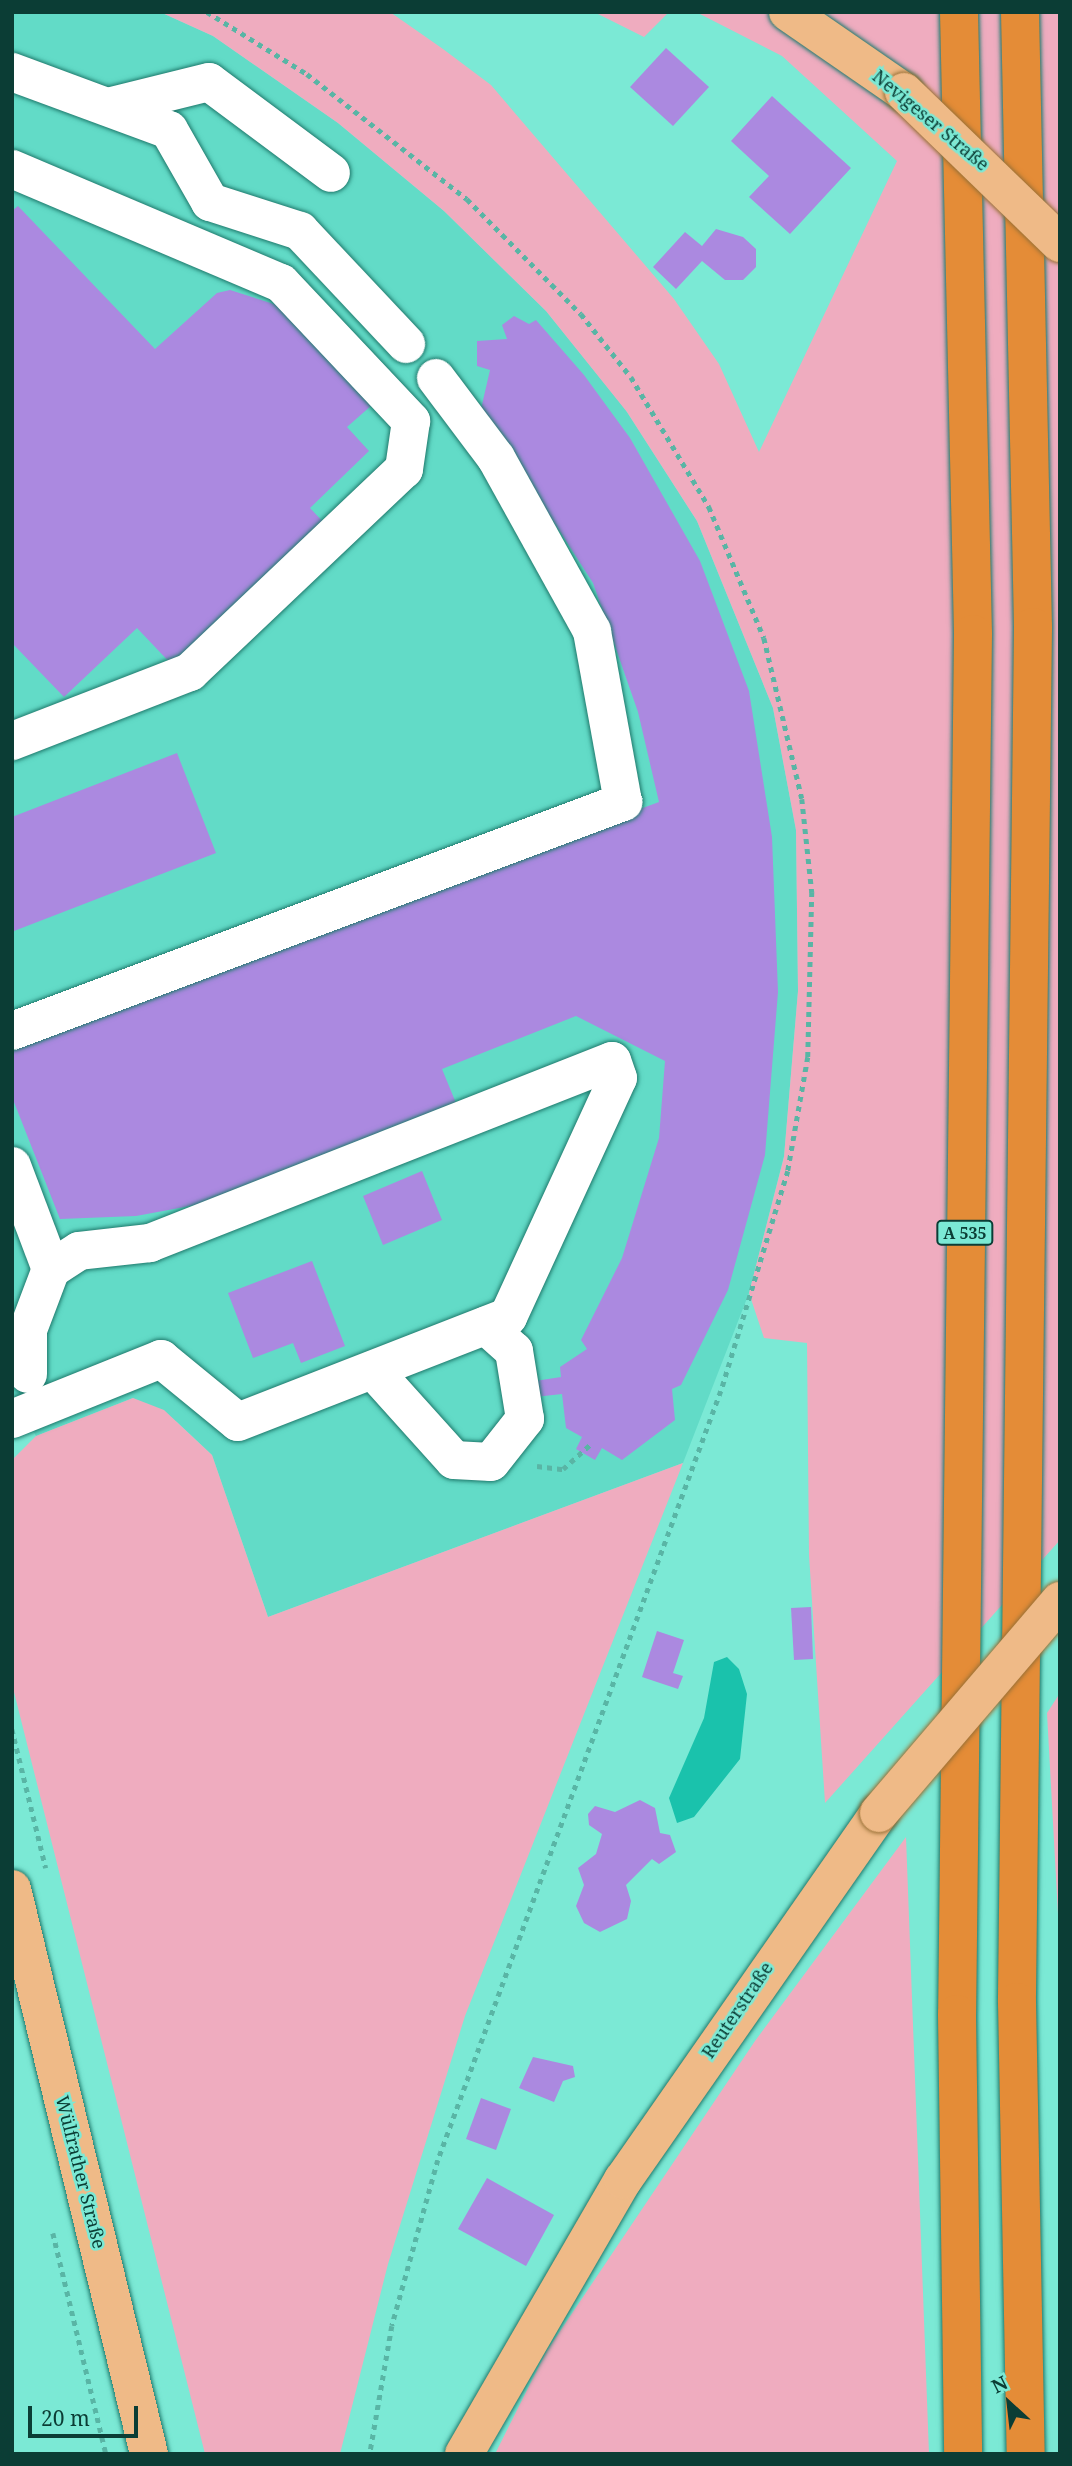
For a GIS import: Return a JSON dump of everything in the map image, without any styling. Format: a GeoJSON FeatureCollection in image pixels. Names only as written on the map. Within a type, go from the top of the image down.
{"type":"FeatureCollection","features":[{"type":"Feature","properties":{"kind":"highway","name":"A 535"},"geometry":{"type":"LineString","coordinates":[[959,12],[973,634],[957,2014],[963,2454]]}},
{"type":"Feature","properties":{"kind":"highway"},"geometry":{"type":"LineString","coordinates":[[1020,12],[1033,627],[1017,2002],[1026,2454]]}},
{"type":"Feature","properties":{"kind":"main road","name":"Nevigeser Straße"},"geometry":{"type":"LineString","coordinates":[[789,12],[904,92],[1060,243]]}},
{"type":"Feature","properties":{"kind":"main road","name":"Reuterstraße"},"geometry":{"type":"LineString","coordinates":[[464,2454],[623,2180],[879,1813],[1060,1601]]}},
{"type":"Feature","properties":{"kind":"main road","name":"Wülfrather Straße"},"geometry":{"type":"LineString","coordinates":[[12,1889],[149,2454]]}},
{"type":"Feature","properties":{"kind":"lane"},"geometry":{"type":"LineString","coordinates":[[12,72],[169,130],[210,202],[300,231],[406,344]]}},
{"type":"Feature","properties":{"kind":"lane"},"geometry":{"type":"LineString","coordinates":[[108,107],[209,82],[331,173]]}},
{"type":"Feature","properties":{"kind":"lane"},"geometry":{"type":"LineString","coordinates":[[12,169],[281,284],[411,421],[404,469],[190,672],[12,741]]}},
{"type":"Feature","properties":{"kind":"lane"},"geometry":{"type":"LineString","coordinates":[[12,1031],[623,802],[592,631],[496,458],[436,378]]}},
{"type":"Feature","properties":{"kind":"lane"},"geometry":{"type":"LineString","coordinates":[[12,1419],[161,1359],[214,1408],[238,1422],[508,1317],[618,1078],[612,1062],[150,1243],[79,1251],[51,1269],[28,1330],[28,1374]]}},
{"type":"Feature","properties":{"kind":"lane"},"geometry":{"type":"LineString","coordinates":[[12,1166],[51,1269]]}},
{"type":"Feature","properties":{"kind":"lane"},"geometry":{"type":"LineString","coordinates":[[373,1370],[454,1460],[491,1462],[525,1419],[514,1351],[486,1326]]}},
{"type":"Feature","properties":{"kind":"path"},"geometry":{"type":"LineString","coordinates":[[491,1462],[563,1469],[592,1443]]}},
{"type":"Feature","properties":{"kind":"shaded area"},"geometry":{"type":"Polygon","coordinates":[[[12,12],[160,12],[213,36],[338,123],[444,211],[546,311],[625,409],[697,521],[773,708],[796,830],[798,991],[784,1156],[749,1293],[683,1463],[268,1617],[212,1455],[177,1422],[133,1398],[36,1436],[12,1390],[12,12]]]}},
{"type":"Feature","properties":{"kind":"shaded area"},"geometry":{"type":"Polygon","coordinates":[[[160,12],[390,12],[443,49],[491,85],[674,299],[719,364],[759,452],[897,161],[782,56],[696,12],[1060,12],[1060,1540],[825,1803],[809,1555],[807,1343],[764,1338],[749,1293],[784,1157],[798,991],[796,830],[773,708],[697,521],[627,412],[546,311],[444,211],[338,123],[213,36],[160,12]]]}},
{"type":"Feature","properties":{"kind":"shaded area"},"geometry":{"type":"Polygon","coordinates":[[[594,12],[669,12],[644,37],[594,12]]]}},
{"type":"Feature","properties":{"kind":"shaded area"},"geometry":{"type":"Polygon","coordinates":[[[133,1398],[164,1410],[212,1455],[268,1617],[683,1463],[465,2016],[388,2264],[340,2454],[205,2454],[12,1684],[12,1460],[36,1436],[133,1398]]]}},
{"type":"Feature","properties":{"kind":"shaded area"},"geometry":{"type":"Polygon","coordinates":[[[727,1657],[739,1669],[747,1694],[740,1759],[694,1817],[677,1823],[669,1798],[704,1718],[714,1662],[727,1657]]]}},
{"type":"Feature","properties":{"kind":"shaded area"},"geometry":{"type":"Polygon","coordinates":[[[1060,1693],[1060,1951],[1047,1713],[1060,1693]]]}},
{"type":"Feature","properties":{"kind":"shaded area"},"geometry":{"type":"Polygon","coordinates":[[[906,1837],[929,2454],[495,2454],[546,2352],[755,2041],[906,1837]]]}},
{"type":"Feature","properties":{"kind":"building"},"geometry":{"type":"Polygon","coordinates":[[[666,48],[709,87],[673,126],[630,87],[666,48]]]}},
{"type":"Feature","properties":{"kind":"building"},"geometry":{"type":"Polygon","coordinates":[[[772,96],[851,168],[790,234],[749,197],[769,176],[731,141],[772,96]]]}},
{"type":"Feature","properties":{"kind":"building"},"geometry":{"type":"Polygon","coordinates":[[[18,206],[155,349],[217,293],[230,290],[277,305],[372,405],[347,427],[369,451],[310,508],[326,525],[175,668],[137,628],[64,697],[12,643],[12,211],[18,206]]]}},
{"type":"Feature","properties":{"kind":"building"},"geometry":{"type":"Polygon","coordinates":[[[716,229],[743,237],[756,249],[756,267],[743,280],[725,280],[702,261],[676,289],[653,267],[685,232],[702,246],[716,229]]]}},
{"type":"Feature","properties":{"kind":"building"},"geometry":{"type":"Polygon","coordinates":[[[514,316],[529,324],[536,320],[584,375],[630,438],[700,561],[749,691],[772,837],[778,992],[765,1155],[728,1290],[681,1385],[672,1389],[675,1420],[622,1460],[602,1448],[595,1460],[576,1449],[582,1437],[566,1428],[562,1394],[535,1397],[535,1381],[561,1377],[560,1367],[587,1349],[581,1340],[622,1258],[659,1138],[665,1061],[576,1016],[442,1069],[458,1108],[228,1199],[136,1216],[60,1219],[12,1097],[12,1051],[266,947],[659,802],[638,712],[593,583],[481,409],[490,370],[477,366],[477,341],[507,339],[502,325],[514,316]]]}},
{"type":"Feature","properties":{"kind":"building"},"geometry":{"type":"Polygon","coordinates":[[[177,753],[216,853],[14,931],[12,817],[177,753]]]}},
{"type":"Feature","properties":{"kind":"building"},"geometry":{"type":"Polygon","coordinates":[[[422,1171],[442,1220],[383,1245],[363,1196],[422,1171]]]}},
{"type":"Feature","properties":{"kind":"building"},"geometry":{"type":"Polygon","coordinates":[[[312,1261],[345,1346],[301,1363],[293,1343],[253,1358],[228,1293],[312,1261]]]}},
{"type":"Feature","properties":{"kind":"building"},"geometry":{"type":"Polygon","coordinates":[[[811,1607],[813,1659],[794,1660],[791,1608],[811,1607]]]}},
{"type":"Feature","properties":{"kind":"building"},"geometry":{"type":"Polygon","coordinates":[[[657,1631],[684,1640],[673,1673],[683,1676],[678,1689],[642,1677],[657,1631]]]}},
{"type":"Feature","properties":{"kind":"building"},"geometry":{"type":"Polygon","coordinates":[[[640,1800],[655,1808],[660,1833],[670,1835],[676,1852],[659,1864],[652,1859],[626,1885],[631,1901],[627,1919],[600,1932],[584,1923],[576,1906],[584,1885],[578,1868],[596,1854],[602,1834],[589,1825],[588,1814],[595,1806],[615,1812],[640,1800]]]}},
{"type":"Feature","properties":{"kind":"building"},"geometry":{"type":"Polygon","coordinates":[[[533,2057],[573,2066],[575,2077],[563,2081],[554,2102],[519,2088],[533,2057]]]}},
{"type":"Feature","properties":{"kind":"building"},"geometry":{"type":"Polygon","coordinates":[[[481,2098],[511,2109],[496,2150],[466,2139],[481,2098]]]}},
{"type":"Feature","properties":{"kind":"building"},"geometry":{"type":"Polygon","coordinates":[[[487,2178],[554,2215],[526,2266],[458,2229],[487,2178]]]}}]}
